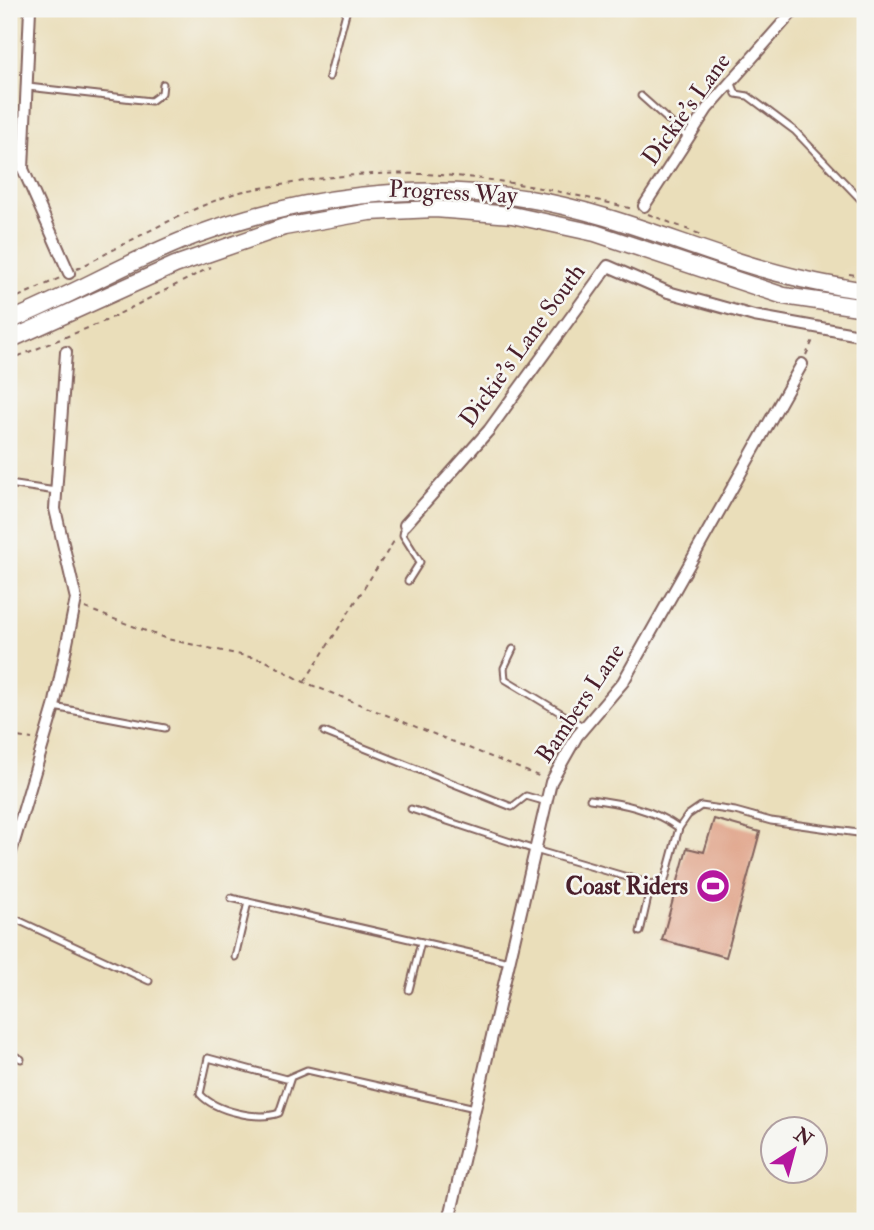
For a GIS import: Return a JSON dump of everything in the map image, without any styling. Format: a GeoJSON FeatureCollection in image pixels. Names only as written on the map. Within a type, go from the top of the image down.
{"type":"FeatureCollection","features":[{"type":"Feature","properties":{"kind":"main road","name":"Progress Way"},"geometry":{"type":"LineString","coordinates":[[9,321],[195,235],[264,214],[363,195],[448,190],[530,199],[622,221],[797,278],[863,283]]}},
{"type":"Feature","properties":{"kind":"main road","name":"Progress Way"},"geometry":{"type":"LineString","coordinates":[[9,340],[175,265],[271,231],[369,212],[435,209],[512,215],[595,233],[784,296],[865,308]]}},
{"type":"Feature","properties":{"kind":"street"},"geometry":{"type":"LineString","coordinates":[[30,9],[23,169],[69,273]]}},
{"type":"Feature","properties":{"kind":"street","name":"Dickie's Lane"},"geometry":{"type":"LineString","coordinates":[[644,206],[687,136],[731,81],[795,9]]}},
{"type":"Feature","properties":{"kind":"street","name":"Dickie's Lane South"},"geometry":{"type":"LineString","coordinates":[[405,525],[489,430],[608,267],[668,292],[754,316],[865,336]]}},
{"type":"Feature","properties":{"kind":"street"},"geometry":{"type":"LineString","coordinates":[[9,859],[54,707],[75,604],[55,509],[66,352]]}},
{"type":"Feature","properties":{"kind":"street","name":"Bambers Lane"},"geometry":{"type":"LineString","coordinates":[[449,1221],[551,782],[566,751],[623,682],[802,364]]}},
{"type":"Feature","properties":{"kind":"lane"},"geometry":{"type":"LineString","coordinates":[[329,77],[347,9]]}},
{"type":"Feature","properties":{"kind":"lane"},"geometry":{"type":"LineString","coordinates":[[731,81],[736,94],[748,96],[795,131],[865,204]]}},
{"type":"Feature","properties":{"kind":"lane"},"geometry":{"type":"LineString","coordinates":[[27,87],[150,101],[162,93],[163,84]]}},
{"type":"Feature","properties":{"kind":"lane"},"geometry":{"type":"LineString","coordinates":[[641,96],[687,136]]}},
{"type":"Feature","properties":{"kind":"lane"},"geometry":{"type":"LineString","coordinates":[[9,484],[56,491]]}},
{"type":"Feature","properties":{"kind":"lane"},"geometry":{"type":"LineString","coordinates":[[405,525],[403,535],[420,562],[408,581]]}},
{"type":"Feature","properties":{"kind":"lane"},"geometry":{"type":"LineString","coordinates":[[513,649],[505,668],[505,680],[584,727]]}},
{"type":"Feature","properties":{"kind":"lane"},"geometry":{"type":"LineString","coordinates":[[54,707],[165,729]]}},
{"type":"Feature","properties":{"kind":"lane"},"geometry":{"type":"LineString","coordinates":[[324,732],[512,807],[526,796],[547,802]]}},
{"type":"Feature","properties":{"kind":"lane"},"geometry":{"type":"LineString","coordinates":[[590,799],[613,802],[663,816],[679,828]]}},
{"type":"Feature","properties":{"kind":"lane"},"geometry":{"type":"LineString","coordinates":[[411,809],[535,850],[651,884],[665,880],[679,828],[688,814],[701,806],[735,811],[771,821],[865,834]]}},
{"type":"Feature","properties":{"kind":"lane"},"geometry":{"type":"LineString","coordinates":[[640,932],[651,884]]}},
{"type":"Feature","properties":{"kind":"lane"},"geometry":{"type":"LineString","coordinates":[[231,898],[509,962]]}},
{"type":"Feature","properties":{"kind":"lane"},"geometry":{"type":"LineString","coordinates":[[235,957],[248,902]]}},
{"type":"Feature","properties":{"kind":"lane"},"geometry":{"type":"LineString","coordinates":[[9,916],[149,981]]}},
{"type":"Feature","properties":{"kind":"lane"},"geometry":{"type":"LineString","coordinates":[[410,990],[421,942]]}},
{"type":"Feature","properties":{"kind":"lane"},"geometry":{"type":"LineString","coordinates":[[9,1053],[21,1059]]}},
{"type":"Feature","properties":{"kind":"lane"},"geometry":{"type":"LineString","coordinates":[[290,1077],[279,1112],[267,1117],[209,1105],[200,1094],[208,1058],[286,1079],[290,1077],[307,1070],[475,1108]]}},
{"type":"Feature","properties":{"kind":"path"},"geometry":{"type":"LineString","coordinates":[[863,283],[865,263]]}},
{"type":"Feature","properties":{"kind":"path"},"geometry":{"type":"LineString","coordinates":[[9,360],[105,321],[214,266]]}},
{"type":"Feature","properties":{"kind":"path"},"geometry":{"type":"LineString","coordinates":[[802,364],[819,327]]}},
{"type":"Feature","properties":{"kind":"path"},"geometry":{"type":"LineString","coordinates":[[304,682],[369,575],[405,525]]}},
{"type":"Feature","properties":{"kind":"path"},"geometry":{"type":"LineString","coordinates":[[75,604],[167,639],[264,660],[304,682],[551,782]]}},
{"type":"Feature","properties":{"kind":"path"},"geometry":{"type":"LineString","coordinates":[[9,736],[45,740]]}},
{"type":"Feature","properties":{"kind":"building"},"geometry":{"type":"Polygon","coordinates":[[[714,819],[760,832],[726,957],[662,940],[687,848],[704,852],[714,819]]]}},
{"type":"Feature","properties":{"kind":"place","name":"Coast Riders"},"geometry":{"type":"Point","coordinates":[713,886]}}]}
